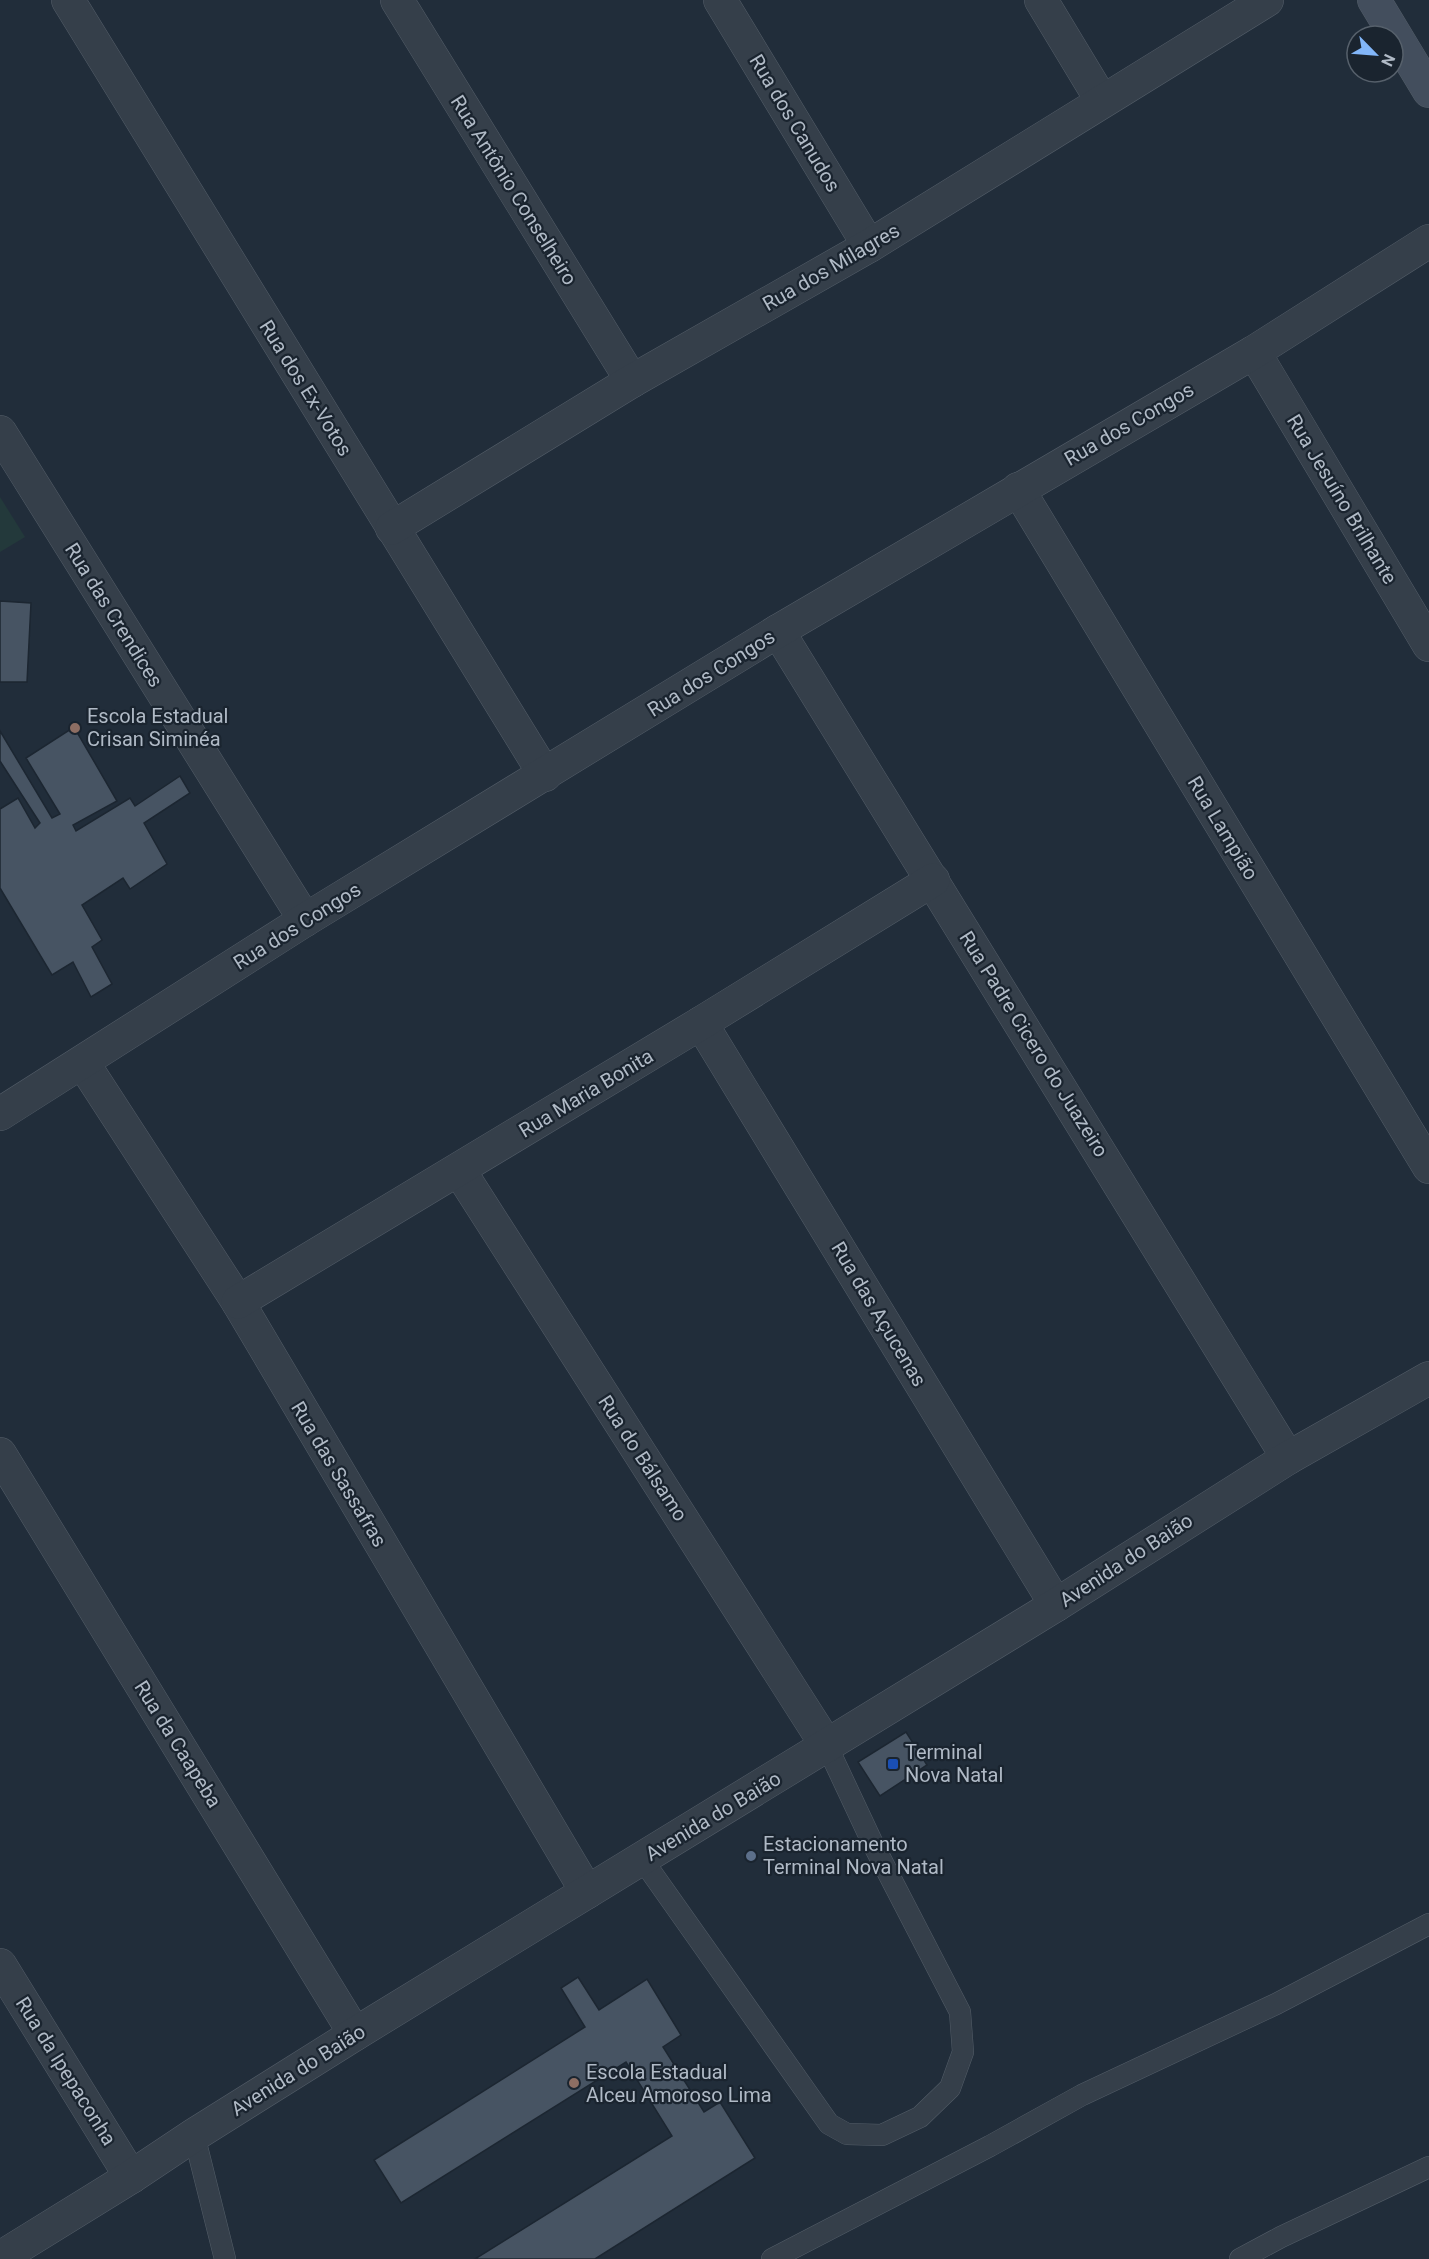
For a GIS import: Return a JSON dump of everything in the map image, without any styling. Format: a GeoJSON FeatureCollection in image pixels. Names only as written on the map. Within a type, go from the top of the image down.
{"type":"FeatureCollection","features":[{"type":"Feature","properties":{"kind":"street","name":"Rua dos Ex-Votos"},"geometry":{"type":"LineString","coordinates":[[68,0],[544,775]]}},
{"type":"Feature","properties":{"kind":"street","name":"Rua Antônio Conselheiro"},"geometry":{"type":"LineString","coordinates":[[397,0],[632,381]]}},
{"type":"Feature","properties":{"kind":"street","name":"Rua dos Canudos"},"geometry":{"type":"LineString","coordinates":[[720,0],[869,246]]}},
{"type":"Feature","properties":{"kind":"street"},"geometry":{"type":"LineString","coordinates":[[1041,0],[1102,101]]}},
{"type":"Feature","properties":{"kind":"street","name":"Rua dos Milagres"},"geometry":{"type":"LineString","coordinates":[[392,528],[632,381],[869,246],[1267,0]]}},
{"type":"Feature","properties":{"kind":"street"},"geometry":{"type":"LineString","coordinates":[[1374,0],[1429,92]]}},
{"type":"Feature","properties":{"kind":"street","name":"Rua dos Congos"},"geometry":{"type":"LineString","coordinates":[[0,1114],[305,920],[778,631],[1254,352],[1429,241]]}},
{"type":"Feature","properties":{"kind":"street","name":"Rua Jesuíno Brilhante"},"geometry":{"type":"LineString","coordinates":[[1254,352],[1429,645]]}},
{"type":"Feature","properties":{"kind":"street","name":"Rua das Crendices"},"geometry":{"type":"LineString","coordinates":[[0,432],[305,920]]}},
{"type":"Feature","properties":{"kind":"street","name":"Rua Lampião"},"geometry":{"type":"LineString","coordinates":[[1018,489],[1429,1167]]}},
{"type":"Feature","properties":{"kind":"street","name":"Rua Padre Cicero do Juazeiro"},"geometry":{"type":"LineString","coordinates":[[778,631],[1288,1458]]}},
{"type":"Feature","properties":{"kind":"street","name":"Rua Maria Bonita"},"geometry":{"type":"LineString","coordinates":[[237,1302],[459,1170],[933,880]]}},
{"type":"Feature","properties":{"kind":"street","name":"Rua das Açucenas"},"geometry":{"type":"LineString","coordinates":[[701,1023],[1056,1605]]}},
{"type":"Feature","properties":{"kind":"street","name":"Rua das Sassafras"},"geometry":{"type":"LineString","coordinates":[[83,1063],[237,1302],[587,1892]]}},
{"type":"Feature","properties":{"kind":"street","name":"Rua do Bálsamo"},"geometry":{"type":"LineString","coordinates":[[459,1170],[827,1746]]}},
{"type":"Feature","properties":{"kind":"street","name":"Avenida do Baião"},"geometry":{"type":"LineString","coordinates":[[0,2258],[355,2034],[1056,1605],[1288,1458],[1429,1378]]}},
{"type":"Feature","properties":{"kind":"street","name":"Rua da Caapeba"},"geometry":{"type":"LineString","coordinates":[[0,1454],[355,2034]]}},
{"type":"Feature","properties":{"kind":"street","name":"Rua da Ipepaconha"},"geometry":{"type":"LineString","coordinates":[[0,1965],[131,2177]]}},
{"type":"Feature","properties":{"kind":"lane"},"geometry":{"type":"LineString","coordinates":[[642,1858],[829,2124],[847,2134],[882,2135],[920,2117],[950,2088],[963,2052],[960,2012],[873,1844],[827,1746]]}},
{"type":"Feature","properties":{"kind":"lane"},"geometry":{"type":"LineString","coordinates":[[772,2259],[990,2146],[1082,2095],[1276,2004],[1429,1924]]}},
{"type":"Feature","properties":{"kind":"lane"},"geometry":{"type":"LineString","coordinates":[[194,2135],[225,2259]]}},
{"type":"Feature","properties":{"kind":"lane"},"geometry":{"type":"LineString","coordinates":[[1240,2259],[1281,2237],[1429,2167]]}},
{"type":"Feature","properties":{"kind":"green space"},"geometry":{"type":"Polygon","coordinates":[[[0,497],[25,537],[0,552],[0,497]]]}},
{"type":"Feature","properties":{"kind":"building"},"geometry":{"type":"Polygon","coordinates":[[[0,601],[31,603],[27,682],[0,682],[0,601]]]}},
{"type":"Feature","properties":{"kind":"building"},"geometry":{"type":"Polygon","coordinates":[[[74,727],[117,801],[73,825],[76,831],[130,798],[135,806],[180,776],[190,793],[144,823],[167,864],[130,889],[123,878],[82,905],[102,940],[92,947],[112,984],[91,997],[73,962],[52,975],[0,888],[0,809],[18,798],[35,828],[40,823],[0,761],[0,731],[52,818],[60,814],[26,758],[74,727]]]}},
{"type":"Feature","properties":{"kind":"building","name":"Terminal Nova Natal"},"geometry":{"type":"Polygon","coordinates":[[[906,1732],[927,1765],[880,1796],[858,1762],[906,1732]]]}},
{"type":"Feature","properties":{"kind":"building"},"geometry":{"type":"Polygon","coordinates":[[[578,1977],[599,2010],[647,1979],[681,2035],[663,2047],[704,2112],[720,2102],[755,2158],[595,2259],[475,2259],[672,2136],[626,2062],[401,2203],[374,2160],[585,2027],[561,1988],[578,1977]]]}},
{"type":"Feature","properties":{"kind":"place","name":"Escola Estadual Crisan Siminéa"},"geometry":{"type":"Point","coordinates":[75,728]}},
{"type":"Feature","properties":{"kind":"place","name":"Terminal Nova Natal"},"geometry":{"type":"Point","coordinates":[893,1764]}},
{"type":"Feature","properties":{"kind":"place","name":"Estacionamento Terminal Nova Natal"},"geometry":{"type":"Point","coordinates":[751,1856]}},
{"type":"Feature","properties":{"kind":"place","name":"Escola Estadual Alceu Amoroso Lima"},"geometry":{"type":"Point","coordinates":[574,2083]}}]}
